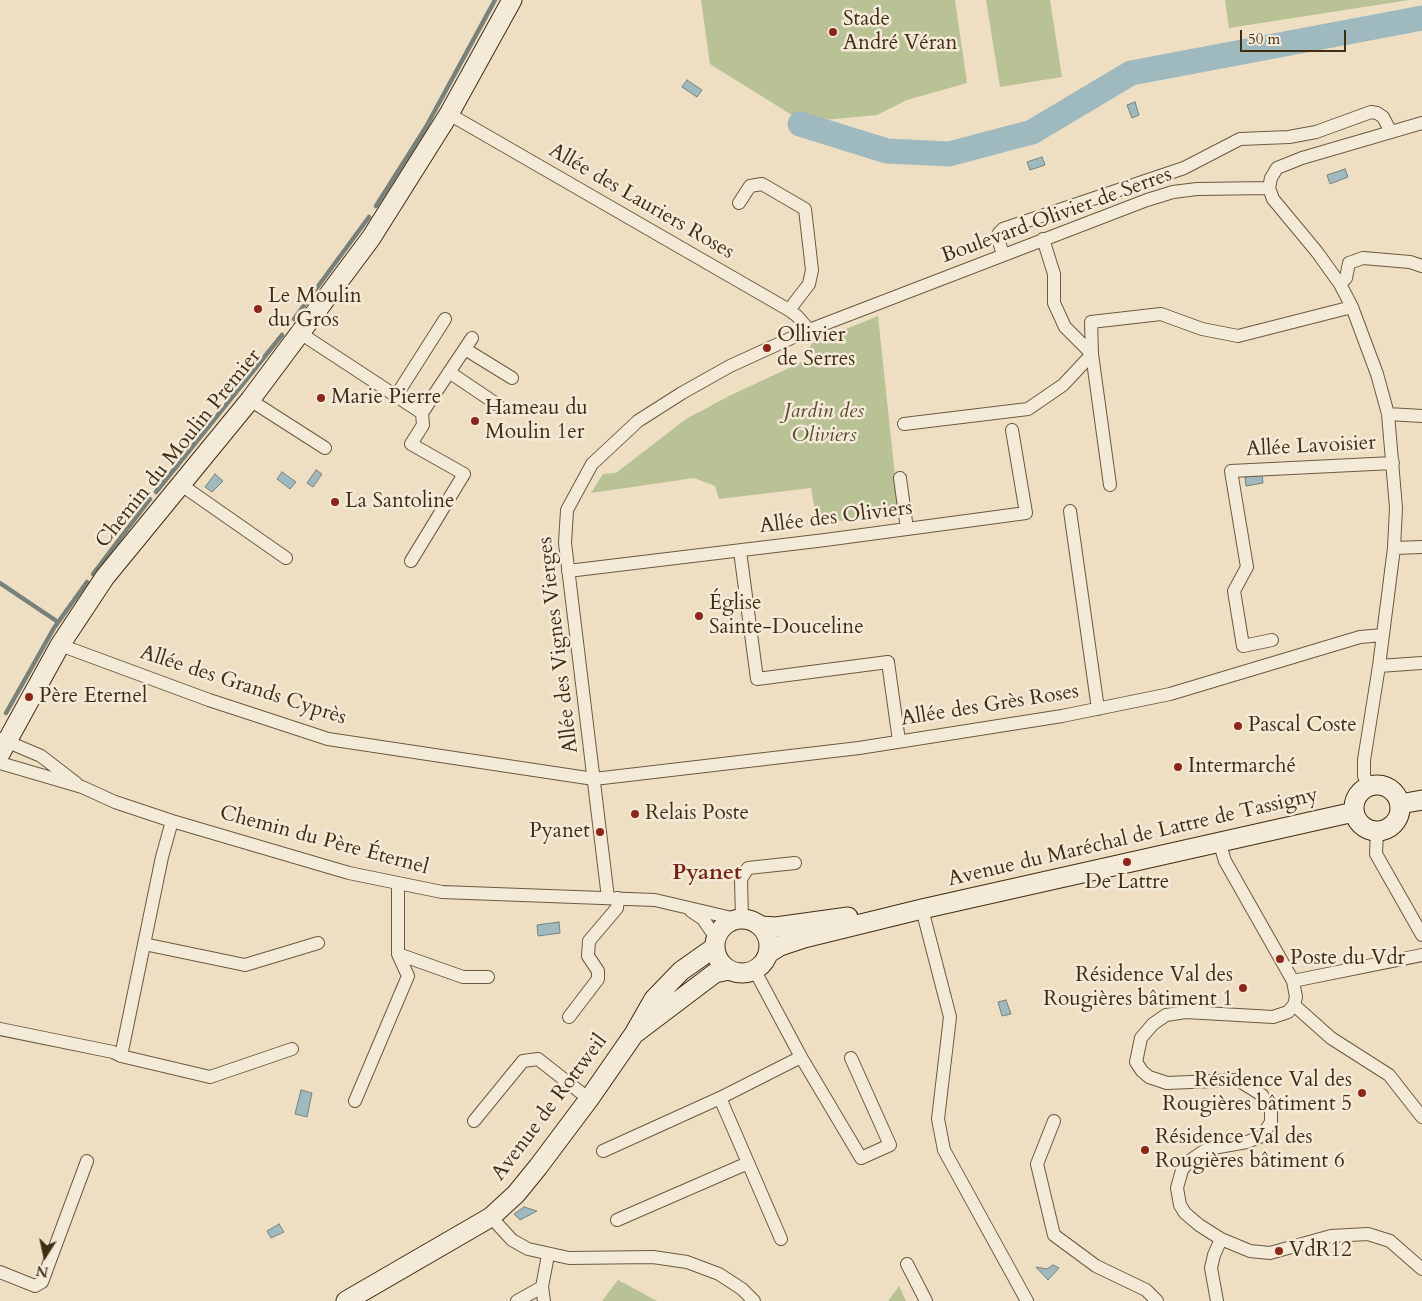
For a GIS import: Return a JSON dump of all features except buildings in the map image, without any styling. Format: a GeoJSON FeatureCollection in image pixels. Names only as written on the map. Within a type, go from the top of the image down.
{"type":"FeatureCollection","features":[{"type":"Feature","properties":{"kind":"main road","name":"Chemin du Moulin Premier"},"geometry":{"type":"LineString","coordinates":[[2,744],[60,645],[105,577],[250,400],[375,231],[448,114],[512,0]]}},
{"type":"Feature","properties":{"kind":"main road"},"geometry":{"type":"LineString","coordinates":[[1377,785],[1391,789],[1400,804],[1400,815],[1396,822],[1385,830],[1377,831],[1362,826],[1354,812],[1357,796],[1369,786],[1377,785]]}},
{"type":"Feature","properties":{"kind":"main road"},"geometry":{"type":"LineString","coordinates":[[1400,804],[1422,800]]}},
{"type":"Feature","properties":{"kind":"main road","name":"Avenue du Maréchal de Lattre de Tassigny"},"geometry":{"type":"LineString","coordinates":[[922,909],[1354,812]]}},
{"type":"Feature","properties":{"kind":"main road"},"geometry":{"type":"LineString","coordinates":[[761,926],[776,927],[922,909]]}},
{"type":"Feature","properties":{"kind":"main road"},"geometry":{"type":"LineString","coordinates":[[769,953],[780,946],[804,938],[922,909]]}},
{"type":"Feature","properties":{"kind":"main road"},"geometry":{"type":"LineString","coordinates":[[739,919],[754,921],[761,926],[770,941],[769,953],[762,966],[747,974],[729,970],[721,964],[715,942],[720,929],[739,919]]}},
{"type":"Feature","properties":{"kind":"main road","name":"Avenue de Rottweil"},"geometry":{"type":"LineString","coordinates":[[346,1301],[491,1217],[516,1194],[589,1099],[634,1034],[654,998],[681,971],[715,942]]}},
{"type":"Feature","properties":{"kind":"main road","name":"Avenue de Rottweil"},"geometry":{"type":"LineString","coordinates":[[634,1034],[715,973],[729,970]]}},
{"type":"Feature","properties":{"kind":"street"},"geometry":{"type":"LineString","coordinates":[[1003,254],[998,239],[999,233],[1003,229],[1184,168],[1240,139],[1289,137],[1316,132],[1371,112],[1383,117],[1391,132]]}},
{"type":"Feature","properties":{"kind":"street","name":"Allée des Lauriers Roses"},"geometry":{"type":"LineString","coordinates":[[448,114],[789,310],[809,330]]}},
{"type":"Feature","properties":{"kind":"street"},"geometry":{"type":"LineString","coordinates":[[1369,786],[1364,776],[1364,760],[1379,666],[1394,548],[1396,508],[1388,414],[1374,366],[1352,306],[1340,284],[1293,221],[1273,200],[1269,188],[1271,178],[1278,168],[1302,158],[1422,123]]}},
{"type":"Feature","properties":{"kind":"street"},"geometry":{"type":"LineString","coordinates":[[739,203],[750,186],[762,184],[805,209],[812,270],[809,284],[789,310]]}},
{"type":"Feature","properties":{"kind":"street","name":"Boulevard Olivier de Serres"},"geometry":{"type":"LineString","coordinates":[[886,299],[1173,192],[1221,187],[1269,188]]}},
{"type":"Feature","properties":{"kind":"street"},"geometry":{"type":"LineString","coordinates":[[1044,239],[1054,274],[1054,303],[1065,327],[1092,354]]}},
{"type":"Feature","properties":{"kind":"street"},"geometry":{"type":"LineString","coordinates":[[1340,284],[1346,278],[1349,264],[1363,258],[1410,262],[1422,266]]}},
{"type":"Feature","properties":{"kind":"street","name":"Allée des Vignes Vierges"},"geometry":{"type":"LineString","coordinates":[[613,898],[594,779],[568,571],[565,525],[567,510],[592,464],[638,421],[730,366],[809,330],[886,299]]}},
{"type":"Feature","properties":{"kind":"street"},"geometry":{"type":"LineString","coordinates":[[1110,485],[1092,354],[1091,322],[1161,314],[1202,329],[1238,336],[1352,306]]}},
{"type":"Feature","properties":{"kind":"street"},"geometry":{"type":"LineString","coordinates":[[396,396],[445,319]]}},
{"type":"Feature","properties":{"kind":"street"},"geometry":{"type":"LineString","coordinates":[[300,333],[422,413]]}},
{"type":"Feature","properties":{"kind":"street"},"geometry":{"type":"LineString","coordinates":[[411,561],[464,474],[411,444],[423,425],[422,413],[468,343],[512,378]]}},
{"type":"Feature","properties":{"kind":"street"},"geometry":{"type":"LineString","coordinates":[[904,424],[1028,409],[1063,385],[1092,354]]}},
{"type":"Feature","properties":{"kind":"street"},"geometry":{"type":"LineString","coordinates":[[449,372],[498,405]]}},
{"type":"Feature","properties":{"kind":"street"},"geometry":{"type":"LineString","coordinates":[[250,400],[325,448]]}},
{"type":"Feature","properties":{"kind":"street"},"geometry":{"type":"LineString","coordinates":[[1388,414],[1422,416]]}},
{"type":"Feature","properties":{"kind":"street","name":"Allée des Oliviers"},"geometry":{"type":"LineString","coordinates":[[568,571],[740,551],[1026,513],[1012,430]]}},
{"type":"Feature","properties":{"kind":"street","name":"Allée Lavoisier"},"geometry":{"type":"LineString","coordinates":[[1272,640],[1242,646],[1234,591],[1247,567],[1231,471],[1393,463]]}},
{"type":"Feature","properties":{"kind":"street"},"geometry":{"type":"LineString","coordinates":[[900,478],[907,529]]}},
{"type":"Feature","properties":{"kind":"street"},"geometry":{"type":"LineString","coordinates":[[180,484],[286,558]]}},
{"type":"Feature","properties":{"kind":"street"},"geometry":{"type":"LineString","coordinates":[[1070,511],[1098,709]]}},
{"type":"Feature","properties":{"kind":"street"},"geometry":{"type":"LineString","coordinates":[[1394,548],[1422,547]]}},
{"type":"Feature","properties":{"kind":"street"},"geometry":{"type":"LineString","coordinates":[[740,551],[757,679],[888,662],[898,741]]}},
{"type":"Feature","properties":{"kind":"street","name":"Allée des Grès Roses"},"geometry":{"type":"LineString","coordinates":[[594,779],[898,741],[1098,709],[1170,694],[1360,636],[1383,636]]}},
{"type":"Feature","properties":{"kind":"street","name":"Allée des Grands Cyprès"},"geometry":{"type":"LineString","coordinates":[[60,645],[209,700],[328,739],[594,779]]}},
{"type":"Feature","properties":{"kind":"street"},"geometry":{"type":"LineString","coordinates":[[1379,666],[1422,664]]}},
{"type":"Feature","properties":{"kind":"street","name":"Chemin du Père Éternel"},"geometry":{"type":"LineString","coordinates":[[2,744],[41,756],[82,787]]}},
{"type":"Feature","properties":{"kind":"street","name":"Chemin du Père Éternel"},"geometry":{"type":"LineString","coordinates":[[0,764],[82,787],[115,802],[172,821],[349,873],[442,892],[655,900],[739,919]]}},
{"type":"Feature","properties":{"kind":"street"},"geometry":{"type":"LineString","coordinates":[[121,1056],[162,857],[172,821]]}},
{"type":"Feature","properties":{"kind":"street"},"geometry":{"type":"LineString","coordinates":[[1377,831],[1376,854],[1422,935]]}},
{"type":"Feature","properties":{"kind":"street"},"geometry":{"type":"LineString","coordinates":[[1219,841],[1225,861],[1293,981],[1296,993],[1294,1005],[1288,1012],[1273,1017],[1186,1012],[1166,1015],[1144,1033],[1137,1047],[1137,1064],[1144,1074],[1152,1079],[1167,1083],[1238,1080],[1257,1090],[1270,1106],[1271,1122],[1262,1136],[1247,1142],[1214,1147],[1202,1151],[1188,1162],[1180,1176],[1177,1194],[1184,1213],[1198,1225],[1221,1239],[1250,1251],[1270,1253],[1324,1238],[1368,1234],[1390,1241],[1422,1268]]}},
{"type":"Feature","properties":{"kind":"street"},"geometry":{"type":"LineString","coordinates":[[739,919],[741,879],[748,868],[794,863]]}},
{"type":"Feature","properties":{"kind":"street"},"geometry":{"type":"LineString","coordinates":[[355,1101],[408,976],[398,954],[398,883]]}},
{"type":"Feature","properties":{"kind":"street"},"geometry":{"type":"LineString","coordinates":[[569,1017],[598,979],[598,971],[588,956],[589,941],[617,908],[613,898]]}},
{"type":"Feature","properties":{"kind":"street","name":"Chemin du Père Éternel"},"geometry":{"type":"LineString","coordinates":[[682,906],[703,919],[715,942]]}},
{"type":"Feature","properties":{"kind":"street"},"geometry":{"type":"LineString","coordinates":[[922,909],[950,1017],[938,1119],[944,1150],[1027,1301]]}},
{"type":"Feature","properties":{"kind":"street"},"geometry":{"type":"LineString","coordinates":[[144,944],[246,966],[318,943]]}},
{"type":"Feature","properties":{"kind":"street"},"geometry":{"type":"LineString","coordinates":[[398,954],[463,977],[488,977]]}},
{"type":"Feature","properties":{"kind":"street"},"geometry":{"type":"LineString","coordinates":[[1293,981],[1422,955]]}},
{"type":"Feature","properties":{"kind":"street"},"geometry":{"type":"LineString","coordinates":[[755,971],[801,1057],[861,1158],[890,1145],[851,1058]]}},
{"type":"Feature","properties":{"kind":"street"},"geometry":{"type":"LineString","coordinates":[[1294,1005],[1331,1038],[1389,1075],[1422,1117]]}},
{"type":"Feature","properties":{"kind":"street"},"geometry":{"type":"LineString","coordinates":[[0,1029],[113,1052],[121,1056],[210,1077],[292,1050]]}},
{"type":"Feature","properties":{"kind":"street"},"geometry":{"type":"LineString","coordinates":[[603,1151],[720,1098],[801,1057]]}},
{"type":"Feature","properties":{"kind":"street"},"geometry":{"type":"LineString","coordinates":[[474,1121],[524,1061],[538,1059],[589,1099]]}},
{"type":"Feature","properties":{"kind":"street"},"geometry":{"type":"LineString","coordinates":[[720,1098],[781,1239]]}},
{"type":"Feature","properties":{"kind":"street"},"geometry":{"type":"LineString","coordinates":[[1054,1121],[1037,1164],[1054,1235],[1096,1266],[1146,1290],[1157,1301]]}},
{"type":"Feature","properties":{"kind":"street"},"geometry":{"type":"LineString","coordinates":[[0,1272],[35,1286],[42,1282],[86,1161]]}},
{"type":"Feature","properties":{"kind":"street"},"geometry":{"type":"LineString","coordinates":[[617,1220],[748,1163]]}},
{"type":"Feature","properties":{"kind":"street"},"geometry":{"type":"LineString","coordinates":[[491,1217],[512,1240],[528,1249],[548,1255],[569,1258],[653,1257],[687,1262],[719,1274],[742,1289],[754,1301]]}},
{"type":"Feature","properties":{"kind":"street"},"geometry":{"type":"LineString","coordinates":[[1217,1301],[1211,1268],[1221,1239]]}},
{"type":"Feature","properties":{"kind":"street"},"geometry":{"type":"LineString","coordinates":[[544,1301],[542,1286],[548,1255]]}},
{"type":"Feature","properties":{"kind":"street"},"geometry":{"type":"LineString","coordinates":[[907,1264],[926,1301]]}},
{"type":"Feature","properties":{"kind":"street"},"geometry":{"type":"LineString","coordinates":[[517,1301],[542,1286]]}},
{"type":"Feature","properties":{"kind":"green space","name":"Stade André Véran"},"geometry":{"type":"Polygon","coordinates":[[[701,0],[955,0],[967,83],[907,100],[877,115],[803,122],[710,64],[701,0]]]}},
{"type":"Feature","properties":{"kind":"green space"},"geometry":{"type":"Polygon","coordinates":[[[986,0],[1050,0],[1062,77],[1000,87],[986,0]]]}},
{"type":"Feature","properties":{"kind":"green space"},"geometry":{"type":"Polygon","coordinates":[[[1225,0],[1409,0],[1229,28],[1225,0]]]}},
{"type":"Feature","properties":{"kind":"green space","name":"Jardin des Oliviers"},"geometry":{"type":"Polygon","coordinates":[[[878,316],[899,513],[817,524],[811,488],[719,499],[715,486],[694,478],[591,493],[603,474],[616,473],[686,419],[731,395],[802,362],[812,343],[878,316]]]}},
{"type":"Feature","properties":{"kind":"green space"},"geometry":{"type":"Polygon","coordinates":[[[618,1280],[657,1301],[602,1301],[618,1280]]]}},
{"type":"Feature","properties":{"kind":"green space"},"geometry":{"type":"Polygon","coordinates":[[[899,1286],[906,1301],[888,1301],[899,1286]]]}},
{"type":"Feature","properties":{"kind":"water"},"geometry":{"type":"Polygon","coordinates":[[[687,80],[702,90],[697,97],[682,87],[687,80]]]}},
{"type":"Feature","properties":{"kind":"water"},"geometry":{"type":"Polygon","coordinates":[[[1135,102],[1139,115],[1132,118],[1127,105],[1135,102]]]}},
{"type":"Feature","properties":{"kind":"water"},"geometry":{"type":"Polygon","coordinates":[[[1042,157],[1045,165],[1030,170],[1027,162],[1042,157]]]}},
{"type":"Feature","properties":{"kind":"water"},"geometry":{"type":"Polygon","coordinates":[[[1345,169],[1348,177],[1330,184],[1327,175],[1345,169]]]}},
{"type":"Feature","properties":{"kind":"water"},"geometry":{"type":"Polygon","coordinates":[[[316,470],[322,474],[313,487],[307,483],[316,470]]]}},
{"type":"Feature","properties":{"kind":"water"},"geometry":{"type":"Polygon","coordinates":[[[282,472],[296,482],[290,489],[277,479],[282,472]]]}},
{"type":"Feature","properties":{"kind":"water"},"geometry":{"type":"Polygon","coordinates":[[[215,474],[223,481],[212,492],[205,487],[215,474]]]}},
{"type":"Feature","properties":{"kind":"water"},"geometry":{"type":"Polygon","coordinates":[[[1262,475],[1263,483],[1246,486],[1245,477],[1262,475]]]}},
{"type":"Feature","properties":{"kind":"water"},"geometry":{"type":"Polygon","coordinates":[[[559,922],[560,933],[538,936],[537,925],[559,922]]]}},
{"type":"Feature","properties":{"kind":"water"},"geometry":{"type":"Polygon","coordinates":[[[1006,1000],[1011,1014],[1002,1016],[998,1002],[1006,1000]]]}},
{"type":"Feature","properties":{"kind":"water"},"geometry":{"type":"Polygon","coordinates":[[[301,1090],[312,1093],[307,1117],[295,1114],[301,1090]]]}},
{"type":"Feature","properties":{"kind":"water"},"geometry":{"type":"Polygon","coordinates":[[[524,1207],[537,1211],[520,1220],[514,1214],[524,1207]]]}},
{"type":"Feature","properties":{"kind":"water"},"geometry":{"type":"Polygon","coordinates":[[[279,1224],[284,1232],[271,1238],[267,1231],[279,1224]]]}},
{"type":"Feature","properties":{"kind":"water"},"geometry":{"type":"Polygon","coordinates":[[[1053,1265],[1059,1268],[1048,1280],[1036,1267],[1047,1269],[1053,1265]]]}},
{"type":"Feature","properties":{"kind":"waterway"},"geometry":{"type":"LineString","coordinates":[[376,206],[426,127],[495,0]]}},
{"type":"Feature","properties":{"kind":"waterway"},"geometry":{"type":"LineString","coordinates":[[800,124],[887,151],[949,154],[1032,132],[1131,73],[1422,18]]}},
{"type":"Feature","properties":{"kind":"waterway"},"geometry":{"type":"LineString","coordinates":[[294,319],[369,217]]}},
{"type":"Feature","properties":{"kind":"waterway"},"geometry":{"type":"LineString","coordinates":[[156,492],[282,335]]}},
{"type":"Feature","properties":{"kind":"waterway"},"geometry":{"type":"LineString","coordinates":[[93,574],[150,499]]}},
{"type":"Feature","properties":{"kind":"waterway"},"geometry":{"type":"LineString","coordinates":[[6,713],[54,628],[87,582]]}},
{"type":"Feature","properties":{"kind":"waterway"},"geometry":{"type":"LineString","coordinates":[[0,583],[58,622]]}},
{"type":"Feature","properties":{"kind":"place","name":"Stade André Véran"},"geometry":{"type":"Point","coordinates":[833,32]}},
{"type":"Feature","properties":{"kind":"place","name":"Le Moulin du Gros"},"geometry":{"type":"Point","coordinates":[258,309]}},
{"type":"Feature","properties":{"kind":"place","name":"Ollivier de Serres"},"geometry":{"type":"Point","coordinates":[767,348]}},
{"type":"Feature","properties":{"kind":"place","name":"Marie Pierre"},"geometry":{"type":"Point","coordinates":[321,398]}},
{"type":"Feature","properties":{"kind":"place","name":"Hameau du Moulin 1er"},"geometry":{"type":"Point","coordinates":[475,421]}},
{"type":"Feature","properties":{"kind":"place","name":"La Santoline"},"geometry":{"type":"Point","coordinates":[335,502]}},
{"type":"Feature","properties":{"kind":"place","name":"Église Sainte-Douceline"},"geometry":{"type":"Point","coordinates":[699,616]}},
{"type":"Feature","properties":{"kind":"place","name":"Père Eternel"},"geometry":{"type":"Point","coordinates":[29,697]}},
{"type":"Feature","properties":{"kind":"place","name":"Pascal Coste"},"geometry":{"type":"Point","coordinates":[1238,726]}},
{"type":"Feature","properties":{"kind":"place","name":"Intermarché"},"geometry":{"type":"Point","coordinates":[1178,767]}},
{"type":"Feature","properties":{"kind":"place","name":"Relais Poste"},"geometry":{"type":"Point","coordinates":[635,814]}},
{"type":"Feature","properties":{"kind":"place","name":"Pyanet"},"geometry":{"type":"Point","coordinates":[600,832]}},
{"type":"Feature","properties":{"kind":"place","name":"De Lattre"},"geometry":{"type":"Point","coordinates":[1127,862]}},
{"type":"Feature","properties":{"kind":"place","name":"Poste du Vdr"},"geometry":{"type":"Point","coordinates":[1280,959]}},
{"type":"Feature","properties":{"kind":"place","name":"Résidence Val des Rougières bâtiment 1"},"geometry":{"type":"Point","coordinates":[1243,988]}},
{"type":"Feature","properties":{"kind":"place","name":"Résidence Val des Rougières bâtiment 5"},"geometry":{"type":"Point","coordinates":[1362,1093]}},
{"type":"Feature","properties":{"kind":"place","name":"Résidence Val des Rougières bâtiment 6"},"geometry":{"type":"Point","coordinates":[1145,1150]}},
{"type":"Feature","properties":{"kind":"place","name":"VdR12"},"geometry":{"type":"Point","coordinates":[1279,1251]}},
{"type":"Feature","properties":{"kind":"district","name":"Pyanet"},"geometry":{"type":"Point","coordinates":[707,874]}}]}
